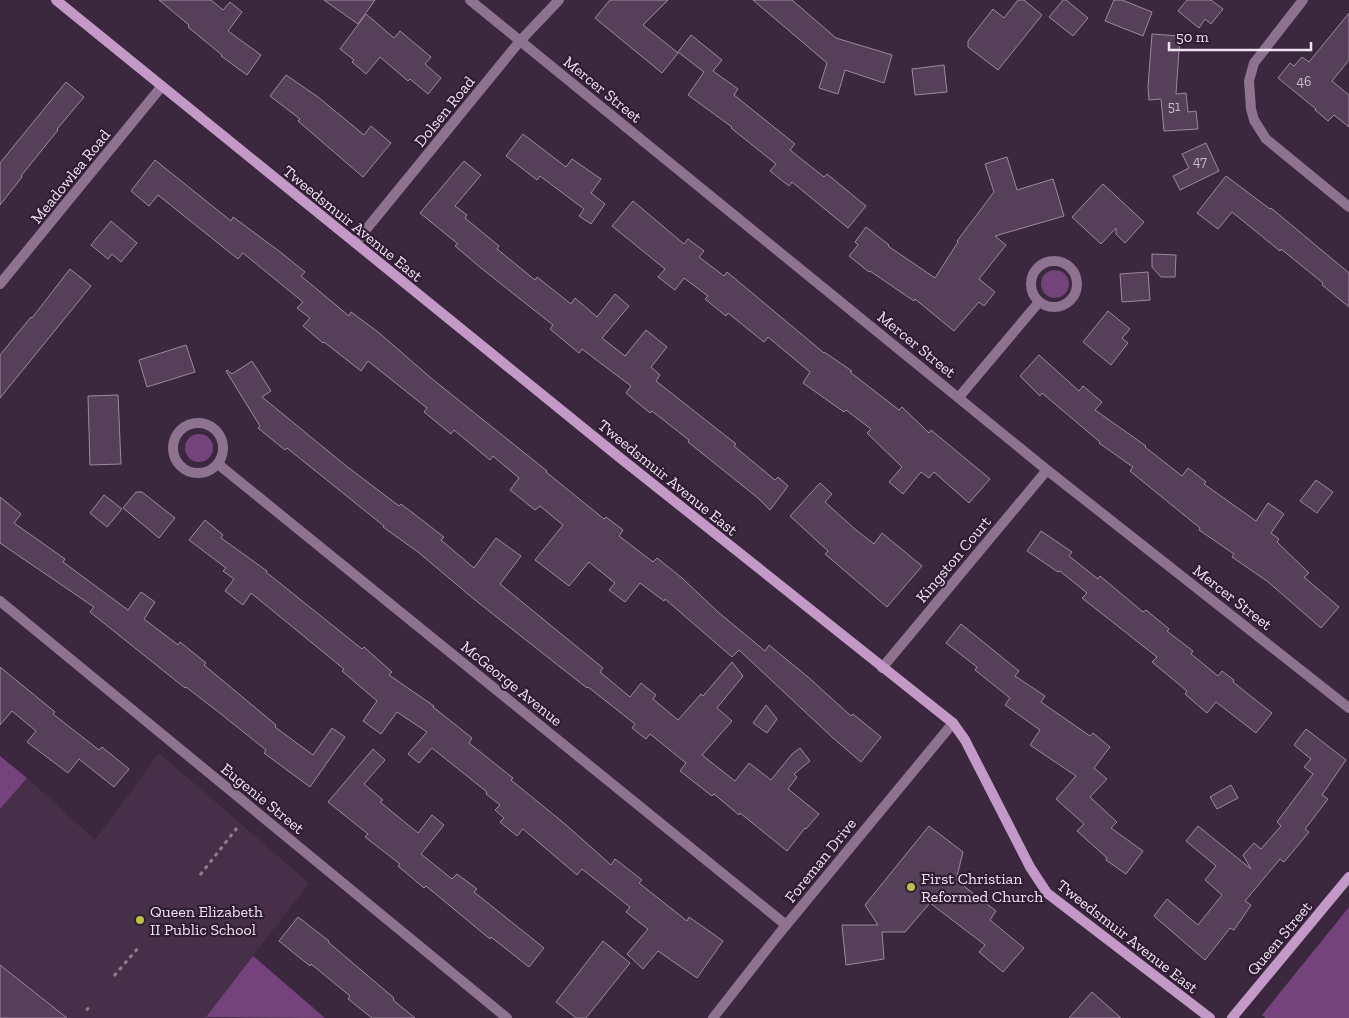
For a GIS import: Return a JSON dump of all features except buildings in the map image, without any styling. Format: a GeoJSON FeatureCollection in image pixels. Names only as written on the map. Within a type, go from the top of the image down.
{"type":"FeatureCollection","features":[{"type":"Feature","properties":{"kind":"street","name":"Tweedsmuir Avenue East"},"geometry":{"type":"LineString","coordinates":[[56,0],[882,668],[953,723],[965,740],[1030,867],[1047,893],[1210,1018]]}},
{"type":"Feature","properties":{"kind":"street","name":"Mercer Street"},"geometry":{"type":"LineString","coordinates":[[470,0],[1047,470],[1349,708]]}},
{"type":"Feature","properties":{"kind":"street","name":"Dolsen Road"},"geometry":{"type":"LineString","coordinates":[[355,243],[520,41],[559,0]]}},
{"type":"Feature","properties":{"kind":"street"},"geometry":{"type":"LineString","coordinates":[[1304,0],[1254,62],[1249,81],[1251,109],[1254,120],[1266,139],[1349,206]]}},
{"type":"Feature","properties":{"kind":"street","name":"Meadowlea Road"},"geometry":{"type":"LineString","coordinates":[[0,284],[162,86]]}},
{"type":"Feature","properties":{"kind":"street"},"geometry":{"type":"LineString","coordinates":[[1051,260],[1066,264],[1076,275],[1078,283],[1074,298],[1061,307],[1053,308],[1039,302],[1031,289],[1033,274],[1038,267],[1051,260]]}},
{"type":"Feature","properties":{"kind":"street"},"geometry":{"type":"LineString","coordinates":[[959,397],[1039,302]]}},
{"type":"Feature","properties":{"kind":"street"},"geometry":{"type":"LineString","coordinates":[[196,423],[212,427],[218,432],[224,448],[218,464],[205,473],[189,472],[182,467],[174,453],[176,437],[188,426],[196,423]]}},
{"type":"Feature","properties":{"kind":"street","name":"McGeorge Avenue"},"geometry":{"type":"LineString","coordinates":[[218,464],[786,925]]}},
{"type":"Feature","properties":{"kind":"street","name":"Kingston Court"},"geometry":{"type":"LineString","coordinates":[[882,668],[1047,470]]}},
{"type":"Feature","properties":{"kind":"street","name":"Eugenie Street"},"geometry":{"type":"LineString","coordinates":[[0,601],[507,1018]]}},
{"type":"Feature","properties":{"kind":"street","name":"Foreman Drive"},"geometry":{"type":"LineString","coordinates":[[713,1018],[786,925],[953,723]]}},
{"type":"Feature","properties":{"kind":"street","name":"Queen Street"},"geometry":{"type":"LineString","coordinates":[[1232,1018],[1349,877]]}},
{"type":"Feature","properties":{"kind":"path"},"geometry":{"type":"LineString","coordinates":[[200,875],[237,828]]}},
{"type":"Feature","properties":{"kind":"path"},"geometry":{"type":"LineString","coordinates":[[114,976],[139,947]]}},
{"type":"Feature","properties":{"kind":"shaded area"},"geometry":{"type":"Polygon","coordinates":[[[1055,270],[1065,274],[1069,284],[1065,294],[1055,298],[1045,294],[1041,284],[1045,274],[1055,270]]]}},
{"type":"Feature","properties":{"kind":"shaded area"},"geometry":{"type":"Polygon","coordinates":[[[199,434],[209,438],[213,448],[209,458],[199,462],[189,458],[185,448],[189,438],[199,434]]]}},
{"type":"Feature","properties":{"kind":"shaded area","name":"Queen Elizabeth II Public School"},"geometry":{"type":"Polygon","coordinates":[[[159,753],[309,883],[207,1018],[0,1018],[0,809],[27,778],[95,840],[159,753]]]}},
{"type":"Feature","properties":{"kind":"shaded area"},"geometry":{"type":"Polygon","coordinates":[[[0,756],[27,778],[0,809],[0,756]]]}},
{"type":"Feature","properties":{"kind":"shaded area"},"geometry":{"type":"Polygon","coordinates":[[[1349,907],[1349,1018],[1266,1018],[1262,1015],[1349,907]]]}},
{"type":"Feature","properties":{"kind":"shaded area"},"geometry":{"type":"Polygon","coordinates":[[[253,956],[325,1018],[206,1017],[253,956]]]}},
{"type":"Feature","properties":{"kind":"place","name":"First Christian Reformed Church"},"geometry":{"type":"Point","coordinates":[911,887]}},
{"type":"Feature","properties":{"kind":"place","name":"Queen Elizabeth II Public School"},"geometry":{"type":"Point","coordinates":[140,920]}}]}
